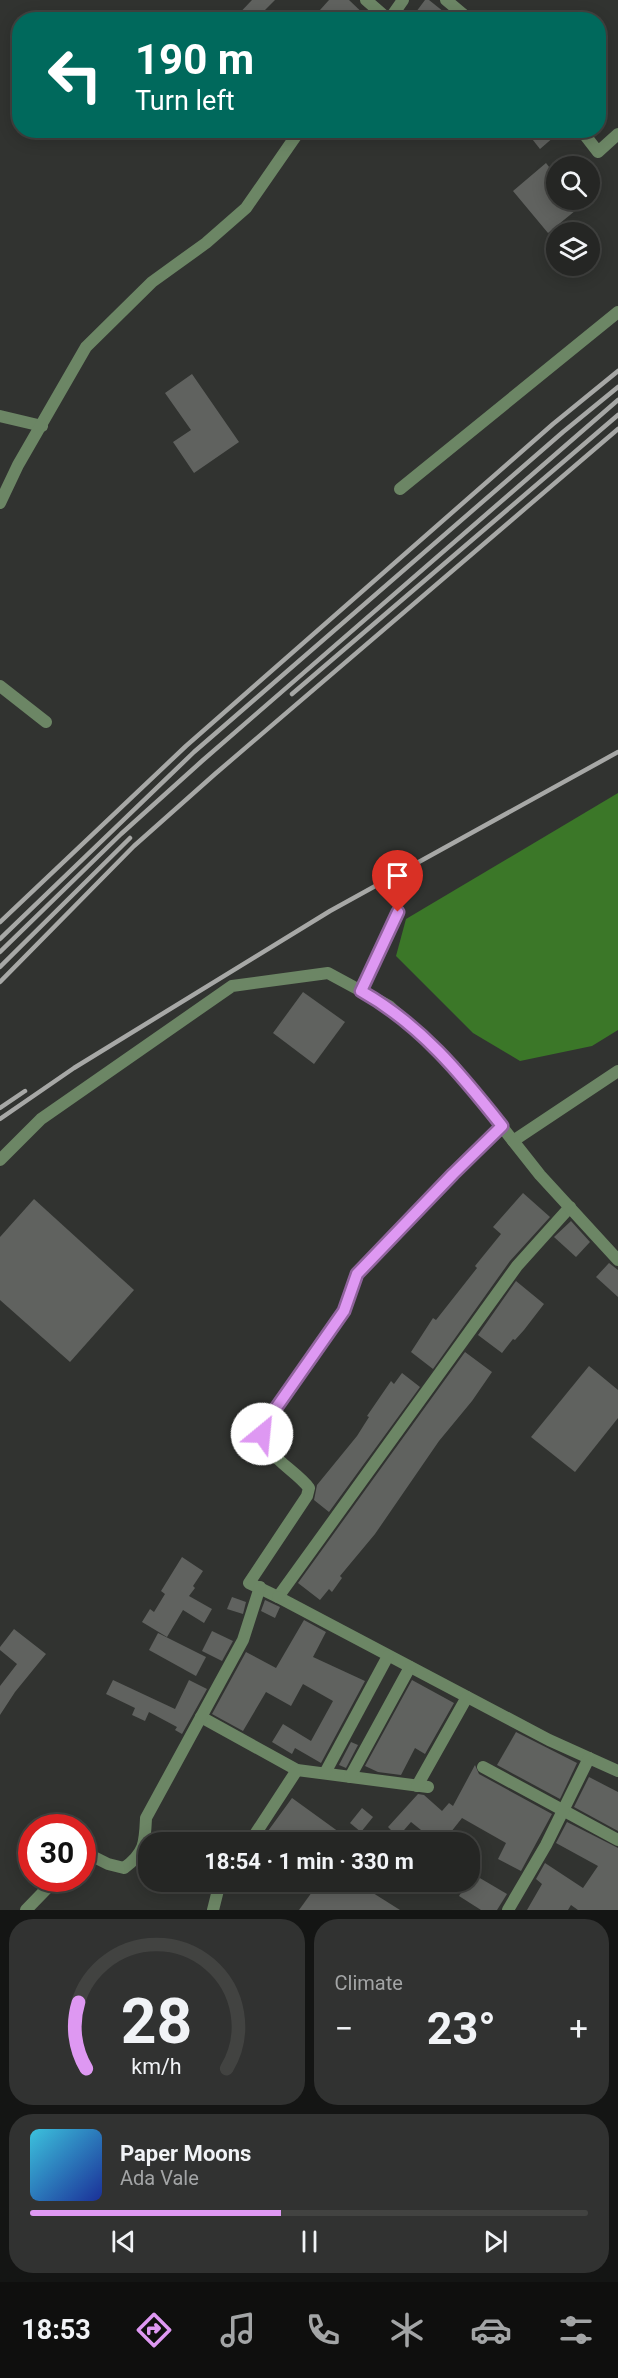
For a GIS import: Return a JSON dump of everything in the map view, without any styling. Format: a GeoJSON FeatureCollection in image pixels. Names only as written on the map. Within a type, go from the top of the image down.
{"type":"FeatureCollection","features":[{"type":"Feature","properties":{"kind":"street"},"geometry":{"type":"LineString","coordinates":[[366,0],[380,12]]}},
{"type":"Feature","properties":{"kind":"street"},"geometry":{"type":"LineString","coordinates":[[446,0],[460,12]]}},
{"type":"Feature","properties":{"kind":"street"},"geometry":{"type":"LineString","coordinates":[[587,138],[598,152],[618,134]]}},
{"type":"Feature","properties":{"kind":"street"},"geometry":{"type":"LineString","coordinates":[[0,503],[18,465],[87,347],[152,282],[206,243],[246,208],[294,138]]}},
{"type":"Feature","properties":{"kind":"street"},"geometry":{"type":"LineString","coordinates":[[400,489],[618,312]]}},
{"type":"Feature","properties":{"kind":"street"},"geometry":{"type":"LineString","coordinates":[[0,416],[42,426]]}},
{"type":"Feature","properties":{"kind":"street"},"geometry":{"type":"LineString","coordinates":[[0,686],[46,722]]}},
{"type":"Feature","properties":{"kind":"street"},"geometry":{"type":"LineString","coordinates":[[361,991],[398,912]]}},
{"type":"Feature","properties":{"kind":"street"},"geometry":{"type":"LineString","coordinates":[[0,1160],[41,1119],[232,986],[328,973],[389,1006],[454,1066],[513,1141],[618,1260]]}},
{"type":"Feature","properties":{"kind":"street"},"geometry":{"type":"LineString","coordinates":[[513,1141],[618,1071]]}},
{"type":"Feature","properties":{"kind":"street"},"geometry":{"type":"LineString","coordinates":[[502,1126],[450,1176],[357,1274],[344,1311],[262,1428],[265,1446],[309,1488],[307,1496],[249,1583],[549,1740],[618,1771]]}},
{"type":"Feature","properties":{"kind":"street"},"geometry":{"type":"LineString","coordinates":[[278,1597],[517,1266],[570,1208]]}},
{"type":"Feature","properties":{"kind":"street"},"geometry":{"type":"LineString","coordinates":[[96,1858],[124,1868],[137,1858],[145,1838],[146,1818],[243,1640],[260,1587]]}},
{"type":"Feature","properties":{"kind":"street"},"geometry":{"type":"LineString","coordinates":[[325,1773],[388,1656]]}},
{"type":"Feature","properties":{"kind":"street"},"geometry":{"type":"LineString","coordinates":[[350,1777],[410,1667]]}},
{"type":"Feature","properties":{"kind":"street"},"geometry":{"type":"LineString","coordinates":[[201,1717],[297,1770],[423,1786],[467,1697]]}},
{"type":"Feature","properties":{"kind":"street"},"geometry":{"type":"LineString","coordinates":[[508,1910],[546,1845],[589,1758]]}},
{"type":"Feature","properties":{"kind":"street"},"geometry":{"type":"LineString","coordinates":[[483,1767],[618,1840]]}},
{"type":"Feature","properties":{"kind":"street"},"geometry":{"type":"LineString","coordinates":[[257,1832],[297,1770]]}},
{"type":"Feature","properties":{"kind":"street"},"geometry":{"type":"LineString","coordinates":[[26,1910],[43,1892]]}},
{"type":"Feature","properties":{"kind":"street"},"geometry":{"type":"LineString","coordinates":[[213,1910],[218,1892]]}},
{"type":"Feature","properties":{"kind":"shaded area"},"geometry":{"type":"Polygon","coordinates":[[[618,793],[618,1030],[592,1046],[520,1061],[473,1033],[396,956],[406,919],[618,793]]]}},
{"type":"Feature","properties":{"kind":"building"},"geometry":{"type":"Polygon","coordinates":[[[252,0],[275,0],[263,12],[241,12],[252,0]]]}},
{"type":"Feature","properties":{"kind":"building"},"geometry":{"type":"Polygon","coordinates":[[[329,0],[349,0],[362,12],[322,12],[320,10],[329,0]]]}},
{"type":"Feature","properties":{"kind":"building"},"geometry":{"type":"Polygon","coordinates":[[[425,0],[429,0],[444,12],[416,12],[425,0]]]}},
{"type":"Feature","properties":{"kind":"building"},"geometry":{"type":"Polygon","coordinates":[[[531,138],[553,138],[540,149],[531,138]]]}},
{"type":"Feature","properties":{"kind":"building"},"geometry":{"type":"Polygon","coordinates":[[[546,163],[546,210],[576,210],[561,222],[546,222],[546,231],[513,191],[546,163]]]}},
{"type":"Feature","properties":{"kind":"building"},"geometry":{"type":"Polygon","coordinates":[[[192,374],[239,442],[194,473],[173,442],[191,430],[165,393],[192,374]]]}},
{"type":"Feature","properties":{"kind":"building"},"geometry":{"type":"Polygon","coordinates":[[[303,992],[345,1022],[314,1064],[273,1033],[303,992]]]}},
{"type":"Feature","properties":{"kind":"building"},"geometry":{"type":"Polygon","coordinates":[[[523,1193],[550,1217],[510,1261],[433,1369],[411,1352],[433,1318],[436,1320],[501,1234],[493,1227],[523,1193]]]}},
{"type":"Feature","properties":{"kind":"building"},"geometry":{"type":"Polygon","coordinates":[[[34,1199],[134,1290],[70,1362],[0,1300],[0,1237],[34,1199]]]}},
{"type":"Feature","properties":{"kind":"building"},"geometry":{"type":"Polygon","coordinates":[[[571,1221],[590,1242],[576,1257],[554,1237],[571,1221]]]}},
{"type":"Feature","properties":{"kind":"building"},"geometry":{"type":"Polygon","coordinates":[[[609,1263],[618,1270],[618,1297],[596,1277],[609,1263]]]}},
{"type":"Feature","properties":{"kind":"building"},"geometry":{"type":"Polygon","coordinates":[[[516,1281],[544,1304],[502,1353],[478,1335],[516,1281]]]}},
{"type":"Feature","properties":{"kind":"building"},"geometry":{"type":"Polygon","coordinates":[[[465,1352],[492,1372],[472,1401],[439,1441],[375,1534],[340,1576],[342,1578],[332,1592],[329,1589],[320,1600],[298,1583],[465,1352]]]}},
{"type":"Feature","properties":{"kind":"building"},"geometry":{"type":"Polygon","coordinates":[[[589,1366],[618,1390],[618,1418],[575,1472],[531,1437],[589,1366]]]}},
{"type":"Feature","properties":{"kind":"building"},"geometry":{"type":"Polygon","coordinates":[[[402,1373],[420,1387],[329,1512],[314,1500],[317,1485],[357,1436],[369,1417],[367,1416],[391,1381],[394,1384],[402,1373]]]}},
{"type":"Feature","properties":{"kind":"building"},"geometry":{"type":"Polygon","coordinates":[[[182,1557],[203,1571],[189,1596],[212,1609],[204,1623],[183,1610],[167,1637],[142,1622],[150,1609],[154,1612],[165,1594],[161,1591],[182,1557]]]}},
{"type":"Feature","properties":{"kind":"building"},"geometry":{"type":"Polygon","coordinates":[[[232,1597],[246,1602],[243,1614],[227,1609],[232,1597]]]}},
{"type":"Feature","properties":{"kind":"building"},"geometry":{"type":"Polygon","coordinates":[[[265,1600],[280,1607],[275,1618],[261,1611],[265,1600]]]}},
{"type":"Feature","properties":{"kind":"building"},"geometry":{"type":"Polygon","coordinates":[[[304,1620],[326,1632],[313,1657],[365,1681],[321,1763],[295,1748],[292,1754],[272,1742],[283,1724],[311,1741],[333,1701],[303,1684],[291,1706],[266,1692],[243,1731],[212,1714],[246,1652],[276,1668],[304,1620]]]}},
{"type":"Feature","properties":{"kind":"building"},"geometry":{"type":"Polygon","coordinates":[[[14,1629],[46,1654],[15,1692],[0,1715],[0,1686],[17,1664],[0,1650],[0,1647],[14,1629]]]}},
{"type":"Feature","properties":{"kind":"building"},"geometry":{"type":"Polygon","coordinates":[[[212,1631],[233,1641],[222,1661],[202,1651],[212,1631]]]}},
{"type":"Feature","properties":{"kind":"building"},"geometry":{"type":"Polygon","coordinates":[[[158,1633],[206,1657],[196,1676],[149,1650],[158,1633]]]}},
{"type":"Feature","properties":{"kind":"building"},"geometry":{"type":"Polygon","coordinates":[[[113,1680],[175,1709],[189,1680],[207,1689],[182,1734],[175,1730],[177,1727],[149,1712],[145,1721],[132,1715],[135,1708],[106,1694],[113,1680]]]}},
{"type":"Feature","properties":{"kind":"building"},"geometry":{"type":"Polygon","coordinates":[[[412,1680],[454,1703],[425,1754],[415,1748],[401,1775],[378,1772],[365,1766],[412,1680]]]}},
{"type":"Feature","properties":{"kind":"building"},"geometry":{"type":"Polygon","coordinates":[[[516,1732],[577,1763],[560,1799],[497,1765],[516,1732]]]}},
{"type":"Feature","properties":{"kind":"building"},"geometry":{"type":"Polygon","coordinates":[[[351,1742],[358,1745],[346,1768],[339,1765],[351,1742]]]}},
{"type":"Feature","properties":{"kind":"building"},"geometry":{"type":"Polygon","coordinates":[[[475,1765],[479,1774],[552,1814],[521,1871],[498,1859],[506,1843],[462,1818],[451,1832],[424,1832],[411,1822],[402,1832],[393,1832],[388,1827],[418,1794],[424,1795],[442,1811],[449,1803],[453,1806],[475,1765]]]}},
{"type":"Feature","properties":{"kind":"building"},"geometry":{"type":"Polygon","coordinates":[[[589,1777],[618,1792],[618,1831],[574,1807],[589,1777]]]}},
{"type":"Feature","properties":{"kind":"building"},"geometry":{"type":"Polygon","coordinates":[[[292,1798],[339,1832],[267,1832],[292,1798]]]}},
{"type":"Feature","properties":{"kind":"building"},"geometry":{"type":"Polygon","coordinates":[[[362,1808],[373,1817],[361,1832],[350,1823],[362,1808]]]}},
{"type":"Feature","properties":{"kind":"building"},"geometry":{"type":"Polygon","coordinates":[[[567,1822],[618,1848],[618,1910],[578,1910],[571,1905],[568,1910],[527,1910],[542,1884],[536,1879],[545,1863],[583,1888],[598,1866],[556,1843],[567,1822]]]}},
{"type":"Feature","properties":{"kind":"building"},"geometry":{"type":"Polygon","coordinates":[[[480,1878],[507,1894],[497,1910],[481,1910],[459,1896],[462,1892],[480,1892],[480,1878]]]}},
{"type":"Feature","properties":{"kind":"building"},"geometry":{"type":"Polygon","coordinates":[[[312,1892],[371,1892],[400,1910],[299,1910],[312,1892]]]}},
{"type":"Feature","properties":{"kind":"railway"},"geometry":{"type":"LineString","coordinates":[[0,922],[186,746],[553,424],[618,371]]}},
{"type":"Feature","properties":{"kind":"railway"},"geometry":{"type":"LineString","coordinates":[[0,939],[194,752],[618,387]]}},
{"type":"Feature","properties":{"kind":"railway"},"geometry":{"type":"LineString","coordinates":[[0,952],[121,834],[202,761],[618,400]]}},
{"type":"Feature","properties":{"kind":"railway"},"geometry":{"type":"LineString","coordinates":[[292,694],[618,415]]}},
{"type":"Feature","properties":{"kind":"railway"},"geometry":{"type":"LineString","coordinates":[[0,982],[134,846],[618,429]]}},
{"type":"Feature","properties":{"kind":"railway"},"geometry":{"type":"LineString","coordinates":[[0,1119],[74,1068],[330,911],[618,752]]}},
{"type":"Feature","properties":{"kind":"railway"},"geometry":{"type":"LineString","coordinates":[[0,967],[130,838]]}},
{"type":"Feature","properties":{"kind":"railway"},"geometry":{"type":"LineString","coordinates":[[0,1108],[25,1091]]}},
{"type":"Feature","properties":{"kind":"route"},"geometry":{"type":"LineString","coordinates":[[262,1434],[262,1428],[344,1311],[357,1274],[410,1217],[502,1126],[454,1066],[389,1006],[361,991],[398,912]]}}]}
